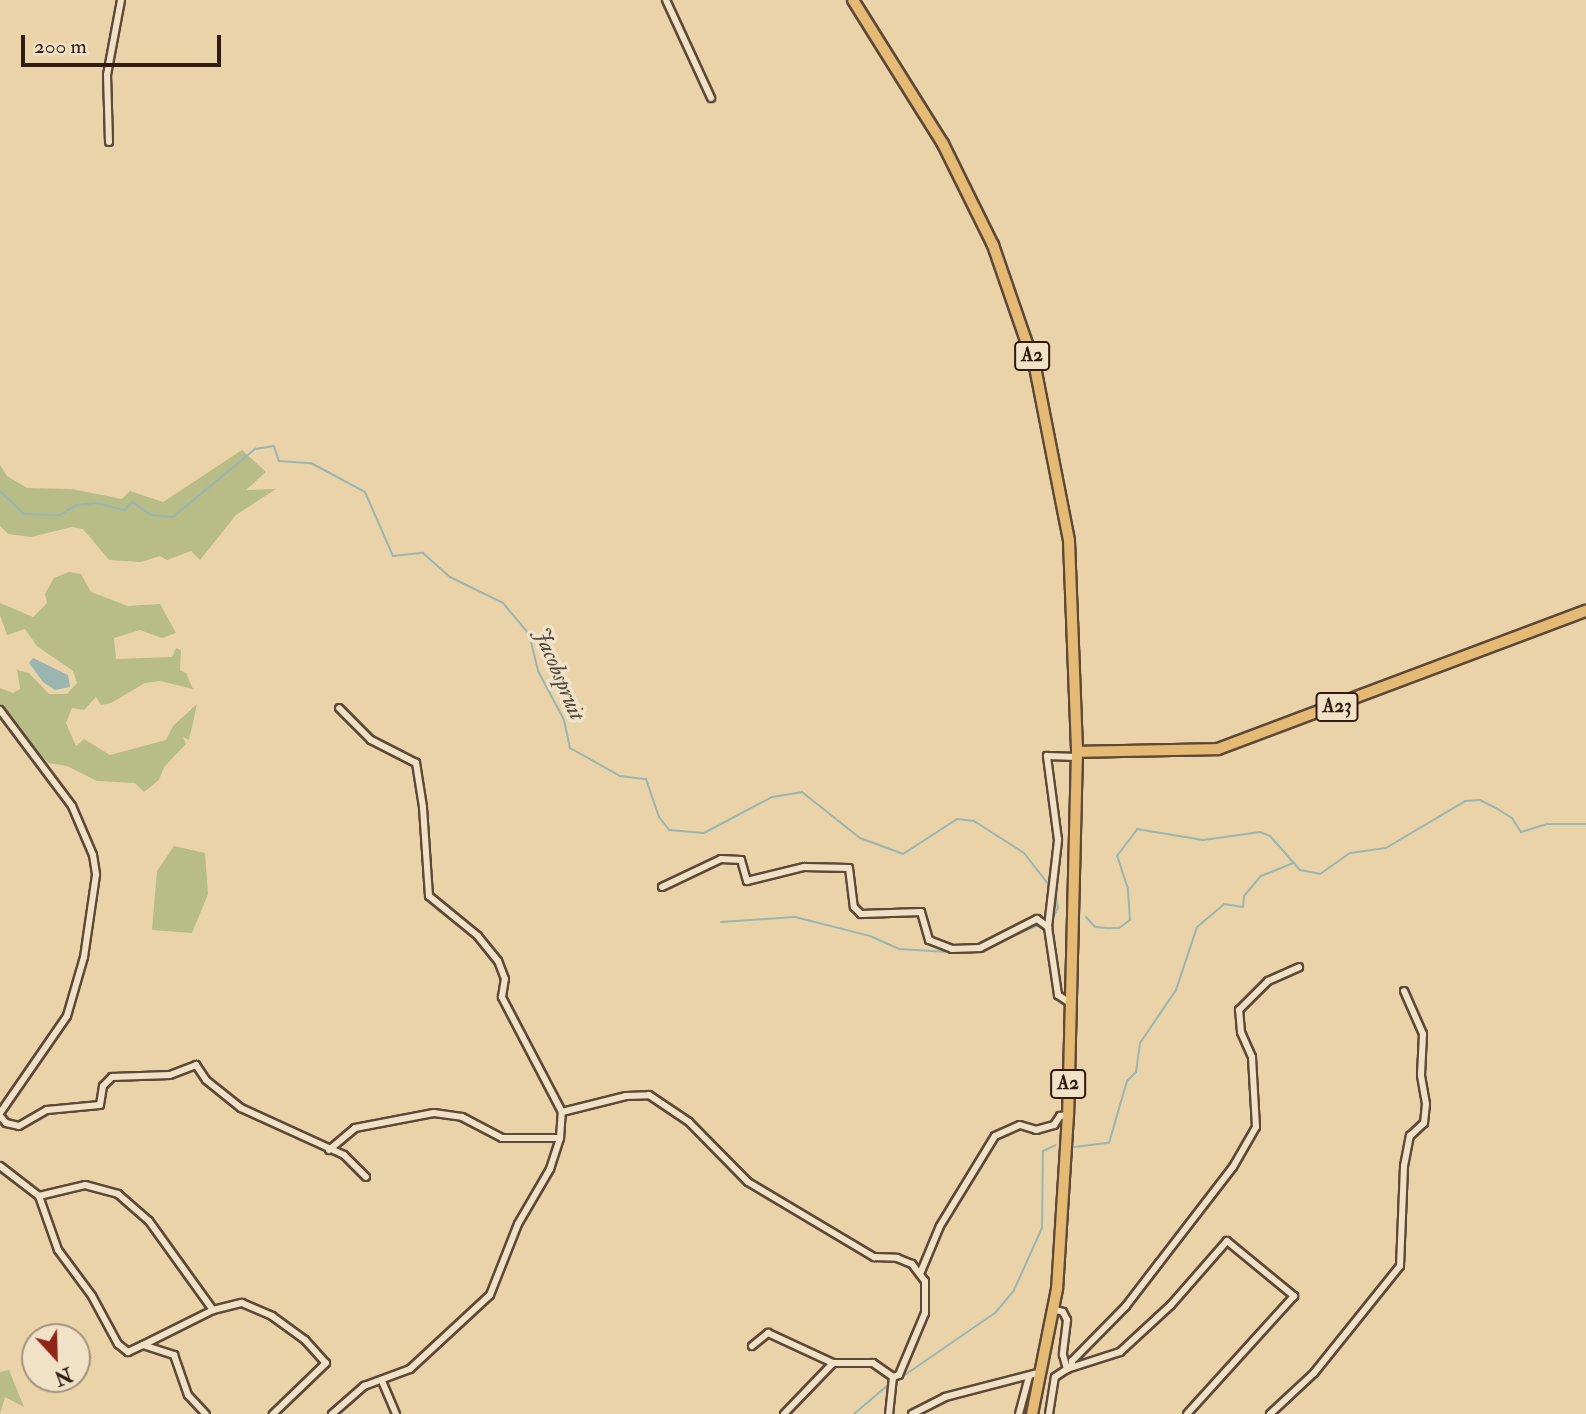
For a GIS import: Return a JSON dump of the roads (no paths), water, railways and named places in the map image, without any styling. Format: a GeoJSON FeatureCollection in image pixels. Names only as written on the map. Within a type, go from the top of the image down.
{"type":"FeatureCollection","features":[{"type":"Feature","properties":{"kind":"main road","name":"A2"},"geometry":{"type":"LineString","coordinates":[[853,0],[920,104],[977,210],[1035,367],[1069,541],[1077,754],[1064,1218],[1053,1309],[1032,1414]]}},
{"type":"Feature","properties":{"kind":"main road","name":"A23"},"geometry":{"type":"LineString","coordinates":[[1077,754],[1218,749],[1586,611]]}},
{"type":"Feature","properties":{"kind":"street"},"geometry":{"type":"LineString","coordinates":[[109,142],[107,75],[121,0]]}},
{"type":"Feature","properties":{"kind":"street"},"geometry":{"type":"LineString","coordinates":[[666,0],[710,98]]}},
{"type":"Feature","properties":{"kind":"street"},"geometry":{"type":"LineString","coordinates":[[332,1414],[364,1386],[410,1369],[490,1295],[560,1138],[562,1112],[502,997],[505,979],[498,961],[478,936],[429,897],[424,807],[416,763],[371,740],[339,708]]}},
{"type":"Feature","properties":{"kind":"street"},"geometry":{"type":"LineString","coordinates":[[0,710],[72,806],[93,855],[96,875],[79,978],[67,1016],[0,1115],[6,1123],[19,1126],[47,1110],[100,1105],[103,1086],[112,1077],[170,1075],[196,1065],[206,1080],[241,1108],[344,1156],[366,1177]]}},
{"type":"Feature","properties":{"kind":"street"},"geometry":{"type":"LineString","coordinates":[[1070,1003],[1058,995],[1048,927],[1058,841],[1047,756],[1077,754]]}},
{"type":"Feature","properties":{"kind":"street"},"geometry":{"type":"LineString","coordinates":[[662,887],[721,859],[741,860],[747,880],[804,867],[849,868],[854,907],[861,914],[922,912],[929,940],[938,947],[979,948],[1037,919],[1048,927]]}},
{"type":"Feature","properties":{"kind":"street"},"geometry":{"type":"LineString","coordinates":[[1070,1368],[1072,1361],[1126,1306],[1233,1167],[1256,1127],[1252,1057],[1241,1032],[1240,1010],[1268,981],[1299,967]]}},
{"type":"Feature","properties":{"kind":"street"},"geometry":{"type":"LineString","coordinates":[[1270,1414],[1314,1373],[1400,1266],[1404,1166],[1410,1136],[1424,1123],[1426,1104],[1421,1075],[1423,1034],[1404,991]]}},
{"type":"Feature","properties":{"kind":"street"},"geometry":{"type":"LineString","coordinates":[[562,1112],[626,1096],[649,1095],[689,1122],[748,1182],[874,1257],[897,1258],[920,1274],[925,1281],[925,1313],[899,1375],[893,1377]]}},
{"type":"Feature","properties":{"kind":"street"},"geometry":{"type":"LineString","coordinates":[[329,1150],[355,1128],[434,1113],[462,1117],[502,1138],[560,1138]]}},
{"type":"Feature","properties":{"kind":"street"},"geometry":{"type":"LineString","coordinates":[[920,1274],[940,1226],[995,1136],[1020,1125],[1036,1130],[1054,1125],[1060,1116],[1068,1115]]}},
{"type":"Feature","properties":{"kind":"street"},"geometry":{"type":"LineString","coordinates":[[0,1166],[39,1196],[58,1250],[92,1296],[118,1344],[128,1352],[212,1310],[242,1303],[272,1317],[305,1340],[326,1363],[273,1414]]}},
{"type":"Feature","properties":{"kind":"street"},"geometry":{"type":"LineString","coordinates":[[39,1196],[85,1185],[118,1194],[149,1221],[212,1310]]}},
{"type":"Feature","properties":{"kind":"street"},"geometry":{"type":"LineString","coordinates":[[1048,1414],[1055,1377],[1070,1368],[1120,1352],[1171,1305],[1227,1241],[1294,1296],[1187,1414]]}},
{"type":"Feature","properties":{"kind":"street"},"geometry":{"type":"LineString","coordinates":[[1053,1309],[1063,1312],[1067,1320],[1063,1355],[1070,1368]]}},
{"type":"Feature","properties":{"kind":"street"},"geometry":{"type":"LineString","coordinates":[[751,1346],[768,1332],[833,1363],[873,1363],[893,1377]]}},
{"type":"Feature","properties":{"kind":"street"},"geometry":{"type":"LineString","coordinates":[[144,1345],[166,1350],[178,1359],[188,1395],[206,1414]]}},
{"type":"Feature","properties":{"kind":"street"},"geometry":{"type":"LineString","coordinates":[[784,1414],[833,1363]]}},
{"type":"Feature","properties":{"kind":"street"},"geometry":{"type":"LineString","coordinates":[[912,1414],[945,1396],[1042,1372]]}},
{"type":"Feature","properties":{"kind":"street"},"geometry":{"type":"LineString","coordinates":[[1019,1414],[1029,1376]]}},
{"type":"Feature","properties":{"kind":"street"},"geometry":{"type":"LineString","coordinates":[[889,1414],[893,1377]]}},
{"type":"Feature","properties":{"kind":"street"},"geometry":{"type":"LineString","coordinates":[[382,1381],[396,1414]]}},
{"type":"Feature","properties":{"kind":"water"},"geometry":{"type":"Polygon","coordinates":[[[33,658],[68,675],[70,687],[55,690],[43,682],[29,663],[33,658]]]}},
{"type":"Feature","properties":{"kind":"waterway","name":"Jacobspruit"},"geometry":{"type":"LineString","coordinates":[[0,491],[24,514],[59,515],[77,505],[96,503],[125,510],[132,502],[151,515],[173,517],[255,449],[274,446],[279,461],[311,463],[365,492],[393,556],[423,553],[450,577],[503,603],[529,634],[538,671],[564,720],[570,748],[620,776],[646,779],[659,817],[669,830],[704,833],[772,797],[802,792],[860,838],[903,854],[957,819],[974,821],[1024,853],[1049,885]]}},
{"type":"Feature","properties":{"kind":"waterway","name":"Jacobspruit"},"geometry":{"type":"LineString","coordinates":[[1086,917],[1095,927],[1107,928],[1119,928],[1130,920],[1128,889],[1117,856],[1137,829],[1203,840],[1260,832],[1270,836],[1300,870],[1320,874],[1350,853],[1386,848],[1465,801],[1480,800],[1496,808],[1512,818],[1521,832],[1548,824],[1586,824]]}},
{"type":"Feature","properties":{"kind":"waterway"},"geometry":{"type":"LineString","coordinates":[[1074,1147],[1109,1143],[1127,1081],[1136,1072],[1140,1043],[1176,990],[1197,927],[1224,904],[1243,907],[1244,896],[1261,876],[1293,863]]}},
{"type":"Feature","properties":{"kind":"waterway"},"geometry":{"type":"LineString","coordinates":[[1053,917],[1058,908],[1055,892]]}},
{"type":"Feature","properties":{"kind":"waterway"},"geometry":{"type":"LineString","coordinates":[[721,922],[795,917],[870,936],[899,949],[949,952]]}},
{"type":"Feature","properties":{"kind":"waterway"},"geometry":{"type":"LineString","coordinates":[[999,942],[1039,925]]}},
{"type":"Feature","properties":{"kind":"waterway"},"geometry":{"type":"LineString","coordinates":[[896,1381],[995,1313],[1014,1290],[1042,1228],[1043,1151],[1056,1145]]}},
{"type":"Feature","properties":{"kind":"waterway"},"geometry":{"type":"LineString","coordinates":[[854,1414],[888,1385]]}}]}
